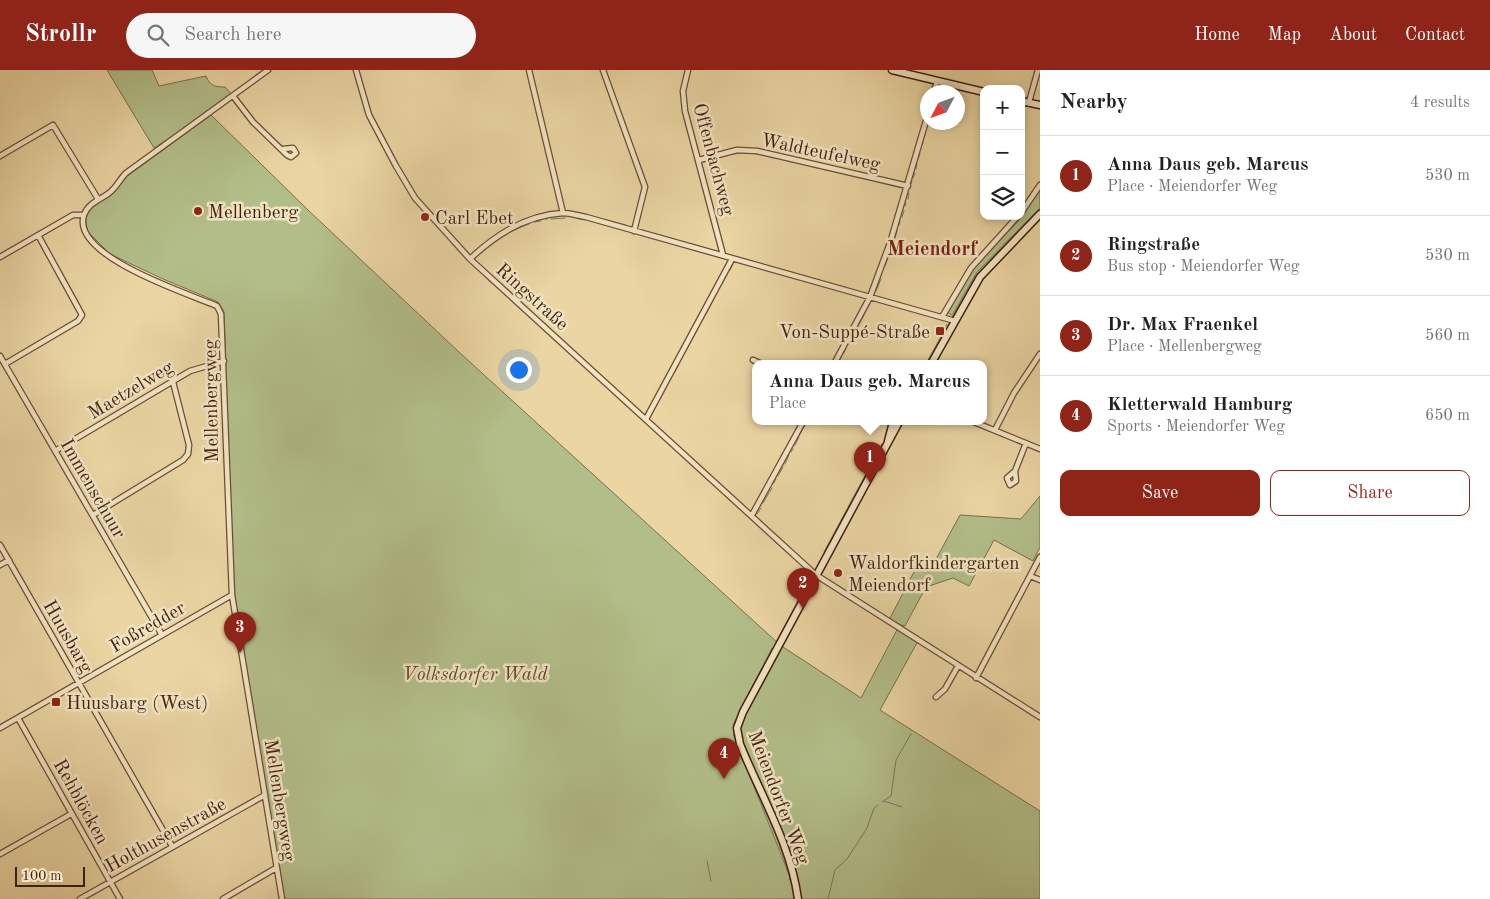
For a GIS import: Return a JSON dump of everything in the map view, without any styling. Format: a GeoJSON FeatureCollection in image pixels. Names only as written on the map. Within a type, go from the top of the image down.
{"type":"FeatureCollection","features":[{"type":"Feature","properties":{"kind":"street"},"geometry":{"type":"LineString","coordinates":[[0,257],[73,215],[83,215],[90,204],[109,193],[126,173],[268,70]]}},
{"type":"Feature","properties":{"kind":"street","name":"Ringstraße"},"geometry":{"type":"LineString","coordinates":[[356,70],[369,115],[415,198],[470,259],[816,575],[1040,717]]}},
{"type":"Feature","properties":{"kind":"street"},"geometry":{"type":"LineString","coordinates":[[529,70],[563,213]]}},
{"type":"Feature","properties":{"kind":"street"},"geometry":{"type":"LineString","coordinates":[[603,70],[645,187],[634,230]]}},
{"type":"Feature","properties":{"kind":"street","name":"Offenbachweg"},"geometry":{"type":"LineString","coordinates":[[688,70],[683,91],[685,111],[723,256]]}},
{"type":"Feature","properties":{"kind":"street"},"geometry":{"type":"LineString","coordinates":[[892,70],[915,73],[980,91]]}},
{"type":"Feature","properties":{"kind":"street"},"geometry":{"type":"LineString","coordinates":[[1029,102],[1038,70]]}},
{"type":"Feature","properties":{"kind":"street"},"geometry":{"type":"LineString","coordinates":[[936,85],[937,80]]}},
{"type":"Feature","properties":{"kind":"street"},"geometry":{"type":"LineString","coordinates":[[233,96],[257,127],[283,149]]}},
{"type":"Feature","properties":{"kind":"street"},"geometry":{"type":"LineString","coordinates":[[1025,102],[1040,105]]}},
{"type":"Feature","properties":{"kind":"street"},"geometry":{"type":"LineString","coordinates":[[0,156],[53,125],[98,199]]}},
{"type":"Feature","properties":{"kind":"street"},"geometry":{"type":"LineString","coordinates":[[836,360],[870,297],[908,186],[924,130]]}},
{"type":"Feature","properties":{"kind":"street","name":"Waldteufelweg"},"geometry":{"type":"LineString","coordinates":[[699,160],[737,150],[757,151],[908,186]]}},
{"type":"Feature","properties":{"kind":"street"},"geometry":{"type":"LineString","coordinates":[[1025,207],[1040,186]]}},
{"type":"Feature","properties":{"kind":"street"},"geometry":{"type":"LineString","coordinates":[[470,259],[487,242],[505,231],[525,222],[563,213],[634,230],[954,322]]}},
{"type":"Feature","properties":{"kind":"street"},"geometry":{"type":"LineString","coordinates":[[933,360],[980,277],[1040,214]]}},
{"type":"Feature","properties":{"kind":"street","name":"Mellenbergweg"},"geometry":{"type":"LineString","coordinates":[[83,215],[86,234],[112,259],[131,270],[217,306],[221,314],[224,329],[232,595],[282,899]]}},
{"type":"Feature","properties":{"kind":"street"},"geometry":{"type":"LineString","coordinates":[[942,318],[971,268],[1014,220]]}},
{"type":"Feature","properties":{"kind":"street"},"geometry":{"type":"LineString","coordinates":[[5,364],[82,317],[81,309],[38,235]]}},
{"type":"Feature","properties":{"kind":"street"},"geometry":{"type":"LineString","coordinates":[[646,419],[732,259]]}},
{"type":"Feature","properties":{"kind":"street","name":"Immenschuur"},"geometry":{"type":"LineString","coordinates":[[0,356],[162,635]]}},
{"type":"Feature","properties":{"kind":"street"},"geometry":{"type":"LineString","coordinates":[[995,430],[1014,393],[1039,357]]}},
{"type":"Feature","properties":{"kind":"street","name":"Maetzelweg"},"geometry":{"type":"LineString","coordinates":[[55,451],[203,366],[224,361]]}},
{"type":"Feature","properties":{"kind":"street"},"geometry":{"type":"LineString","coordinates":[[93,515],[182,460],[188,454],[189,445],[173,382]]}},
{"type":"Feature","properties":{"kind":"street"},"geometry":{"type":"LineString","coordinates":[[752,515],[801,425]]}},
{"type":"Feature","properties":{"kind":"street","name":"Meiendorfer Weg"},"geometry":{"type":"LineString","coordinates":[[888,443],[892,425]]}},
{"type":"Feature","properties":{"kind":"street","name":"Meiendorfer Weg"},"geometry":{"type":"LineString","coordinates":[[798,899],[796,880],[740,744],[737,728],[743,712],[897,425]]}},
{"type":"Feature","properties":{"kind":"street"},"geometry":{"type":"LineString","coordinates":[[982,425],[1040,449]]}},
{"type":"Feature","properties":{"kind":"street"},"geometry":{"type":"LineString","coordinates":[[1015,472],[1026,443]]}},
{"type":"Feature","properties":{"kind":"street","name":"Huusbarg"},"geometry":{"type":"LineString","coordinates":[[0,545],[172,846]]}},
{"type":"Feature","properties":{"kind":"street"},"geometry":{"type":"LineString","coordinates":[[976,678],[1040,557]]}},
{"type":"Feature","properties":{"kind":"street"},"geometry":{"type":"LineString","coordinates":[[0,565],[9,560]]}},
{"type":"Feature","properties":{"kind":"street"},"geometry":{"type":"LineString","coordinates":[[1030,576],[1040,580]]}},
{"type":"Feature","properties":{"kind":"street","name":"Foßredder"},"geometry":{"type":"LineString","coordinates":[[0,728],[232,595]]}},
{"type":"Feature","properties":{"kind":"street"},"geometry":{"type":"LineString","coordinates":[[936,697],[945,689],[958,666]]}},
{"type":"Feature","properties":{"kind":"street","name":"Rehblöcken"},"geometry":{"type":"LineString","coordinates":[[18,718],[120,899]]}},
{"type":"Feature","properties":{"kind":"street","name":"Holthusenstraße"},"geometry":{"type":"LineString","coordinates":[[80,899],[265,795]]}},
{"type":"Feature","properties":{"kind":"street"},"geometry":{"type":"LineString","coordinates":[[0,854],[71,814]]}},
{"type":"Feature","properties":{"kind":"street"},"geometry":{"type":"LineString","coordinates":[[223,899],[276,868]]}},
{"type":"Feature","properties":{"kind":"green space"},"geometry":{"type":"Polygon","coordinates":[[[107,70],[152,70],[159,86],[206,76],[211,84],[225,87],[232,95],[211,112],[154,148],[107,70]]]}},
{"type":"Feature","properties":{"kind":"green space","name":"Volksdorfer Wald"},"geometry":{"type":"Polygon","coordinates":[[[211,115],[308,210],[460,353],[780,645],[861,698],[898,628],[918,641],[880,710],[1040,811],[1040,899],[284,899],[233,592],[224,312],[218,302],[110,254],[88,232],[86,225],[86,218],[91,208],[110,195],[122,180],[211,115]]]}},
{"type":"Feature","properties":{"kind":"green space"},"geometry":{"type":"Polygon","coordinates":[[[1040,188],[1040,210],[980,272],[953,316],[947,312],[974,267],[1019,220],[1025,220],[1025,212],[1040,188]]]}},
{"type":"Feature","properties":{"kind":"green space"},"geometry":{"type":"Polygon","coordinates":[[[1040,496],[1040,547],[1033,561],[994,540],[969,586],[953,578],[926,587],[905,626],[888,622],[917,566],[929,572],[960,515],[1021,519],[1040,496]]]}},
{"type":"Feature","properties":{"kind":"waterway"},"geometry":{"type":"LineString","coordinates":[[923,140],[926,131]]}},
{"type":"Feature","properties":{"kind":"waterway"},"geometry":{"type":"LineString","coordinates":[[921,147],[923,143]]}},
{"type":"Feature","properties":{"kind":"waterway"},"geometry":{"type":"LineString","coordinates":[[731,154],[745,153]]}},
{"type":"Feature","properties":{"kind":"waterway"},"geometry":{"type":"LineString","coordinates":[[752,153],[763,155]]}},
{"type":"Feature","properties":{"kind":"waterway"},"geometry":{"type":"LineString","coordinates":[[918,159],[920,154]]}},
{"type":"Feature","properties":{"kind":"waterway"},"geometry":{"type":"LineString","coordinates":[[720,157],[728,155]]}},
{"type":"Feature","properties":{"kind":"waterway"},"geometry":{"type":"LineString","coordinates":[[766,156],[774,158]]}},
{"type":"Feature","properties":{"kind":"waterway"},"geometry":{"type":"LineString","coordinates":[[704,162],[715,159]]}},
{"type":"Feature","properties":{"kind":"waterway"},"geometry":{"type":"LineString","coordinates":[[787,161],[791,162]]}},
{"type":"Feature","properties":{"kind":"waterway"},"geometry":{"type":"LineString","coordinates":[[795,162],[803,164]]}},
{"type":"Feature","properties":{"kind":"waterway"},"geometry":{"type":"LineString","coordinates":[[916,169],[917,164]]}},
{"type":"Feature","properties":{"kind":"waterway"},"geometry":{"type":"LineString","coordinates":[[809,166],[817,168]]}},
{"type":"Feature","properties":{"kind":"waterway"},"geometry":{"type":"LineString","coordinates":[[826,170],[832,171]]}},
{"type":"Feature","properties":{"kind":"waterway"},"geometry":{"type":"LineString","coordinates":[[841,173],[847,175]]}},
{"type":"Feature","properties":{"kind":"waterway"},"geometry":{"type":"LineString","coordinates":[[913,178],[915,173]]}},
{"type":"Feature","properties":{"kind":"waterway"},"geometry":{"type":"LineString","coordinates":[[849,175],[853,176]]}},
{"type":"Feature","properties":{"kind":"waterway"},"geometry":{"type":"LineString","coordinates":[[857,177],[879,182]]}},
{"type":"Feature","properties":{"kind":"waterway"},"geometry":{"type":"LineString","coordinates":[[882,183],[902,188]]}},
{"type":"Feature","properties":{"kind":"waterway"},"geometry":{"type":"LineString","coordinates":[[908,199],[909,193]]}},
{"type":"Feature","properties":{"kind":"waterway"},"geometry":{"type":"LineString","coordinates":[[953,314],[977,272],[1040,208]]}},
{"type":"Feature","properties":{"kind":"waterway"},"geometry":{"type":"LineString","coordinates":[[902,217],[904,211]]}},
{"type":"Feature","properties":{"kind":"waterway"},"geometry":{"type":"LineString","coordinates":[[592,216],[597,218]]}},
{"type":"Feature","properties":{"kind":"waterway"},"geometry":{"type":"LineString","coordinates":[[551,219],[565,218]]}},
{"type":"Feature","properties":{"kind":"waterway"},"geometry":{"type":"LineString","coordinates":[[607,220],[626,225]]}},
{"type":"Feature","properties":{"kind":"waterway"},"geometry":{"type":"LineString","coordinates":[[534,222],[541,221]]}},
{"type":"Feature","properties":{"kind":"waterway"},"geometry":{"type":"LineString","coordinates":[[511,231],[529,224]]}},
{"type":"Feature","properties":{"kind":"waterway"},"geometry":{"type":"LineString","coordinates":[[642,230],[651,233]]}},
{"type":"Feature","properties":{"kind":"waterway"},"geometry":{"type":"LineString","coordinates":[[895,238],[897,231]]}},
{"type":"Feature","properties":{"kind":"waterway"},"geometry":{"type":"LineString","coordinates":[[660,235],[677,240]]}},
{"type":"Feature","properties":{"kind":"waterway"},"geometry":{"type":"LineString","coordinates":[[680,241],[686,243]]}},
{"type":"Feature","properties":{"kind":"waterway"},"geometry":{"type":"LineString","coordinates":[[691,244],[695,245]]}},
{"type":"Feature","properties":{"kind":"waterway"},"geometry":{"type":"LineString","coordinates":[[699,246],[707,249]]}},
{"type":"Feature","properties":{"kind":"waterway"},"geometry":{"type":"LineString","coordinates":[[885,266],[891,249]]}},
{"type":"Feature","properties":{"kind":"waterway"},"geometry":{"type":"LineString","coordinates":[[732,256],[736,257]]}},
{"type":"Feature","properties":{"kind":"waterway"},"geometry":{"type":"LineString","coordinates":[[740,258],[746,259]]}},
{"type":"Feature","properties":{"kind":"waterway"},"geometry":{"type":"LineString","coordinates":[[750,261],[756,262]]}},
{"type":"Feature","properties":{"kind":"waterway"},"geometry":{"type":"LineString","coordinates":[[730,270],[733,264]]}},
{"type":"Feature","properties":{"kind":"waterway"},"geometry":{"type":"LineString","coordinates":[[761,264],[766,265]]}},
{"type":"Feature","properties":{"kind":"waterway"},"geometry":{"type":"LineString","coordinates":[[773,267],[779,269]]}},
{"type":"Feature","properties":{"kind":"waterway"},"geometry":{"type":"LineString","coordinates":[[783,270],[787,271]]}},
{"type":"Feature","properties":{"kind":"waterway"},"geometry":{"type":"LineString","coordinates":[[793,273],[799,274]]}},
{"type":"Feature","properties":{"kind":"waterway"},"geometry":{"type":"LineString","coordinates":[[718,290],[727,275]]}},
{"type":"Feature","properties":{"kind":"waterway"},"geometry":{"type":"LineString","coordinates":[[803,275],[809,277]]}},
{"type":"Feature","properties":{"kind":"waterway"},"geometry":{"type":"LineString","coordinates":[[814,279],[820,280]]}},
{"type":"Feature","properties":{"kind":"waterway"},"geometry":{"type":"LineString","coordinates":[[876,291],[881,279]]}},
{"type":"Feature","properties":{"kind":"waterway"},"geometry":{"type":"LineString","coordinates":[[488,280],[499,289]]}},
{"type":"Feature","properties":{"kind":"waterway"},"geometry":{"type":"LineString","coordinates":[[824,282],[831,283]]}},
{"type":"Feature","properties":{"kind":"waterway"},"geometry":{"type":"LineString","coordinates":[[835,285],[845,287]]}},
{"type":"Feature","properties":{"kind":"waterway"},"geometry":{"type":"LineString","coordinates":[[501,291],[504,294]]}},
{"type":"Feature","properties":{"kind":"waterway"},"geometry":{"type":"LineString","coordinates":[[508,297],[514,303]]}},
{"type":"Feature","properties":{"kind":"waterway"},"geometry":{"type":"LineString","coordinates":[[706,314],[714,298]]}},
{"type":"Feature","properties":{"kind":"waterway"},"geometry":{"type":"LineString","coordinates":[[868,307],[870,303]]}},
{"type":"Feature","properties":{"kind":"waterway"},"geometry":{"type":"LineString","coordinates":[[520,308],[528,315]]}},
{"type":"Feature","properties":{"kind":"waterway"},"geometry":{"type":"LineString","coordinates":[[855,332],[865,313]]}},
{"type":"Feature","properties":{"kind":"waterway"},"geometry":{"type":"LineString","coordinates":[[700,324],[704,317]]}},
{"type":"Feature","properties":{"kind":"waterway"},"geometry":{"type":"LineString","coordinates":[[532,319],[535,322]]}},
{"type":"Feature","properties":{"kind":"waterway"},"geometry":{"type":"LineString","coordinates":[[941,336],[947,324]]}},
{"type":"Feature","properties":{"kind":"waterway"},"geometry":{"type":"LineString","coordinates":[[544,330],[551,336]]}},
{"type":"Feature","properties":{"kind":"waterway"},"geometry":{"type":"LineString","coordinates":[[692,339],[697,330]]}},
{"type":"Feature","properties":{"kind":"waterway"},"geometry":{"type":"LineString","coordinates":[[848,344],[853,336]]}},
{"type":"Feature","properties":{"kind":"waterway"},"geometry":{"type":"LineString","coordinates":[[928,360],[940,338]]}},
{"type":"Feature","properties":{"kind":"waterway"},"geometry":{"type":"LineString","coordinates":[[555,340],[562,347]]}},
{"type":"Feature","properties":{"kind":"waterway"},"geometry":{"type":"LineString","coordinates":[[687,347],[690,343]]}},
{"type":"Feature","properties":{"kind":"waterway"},"geometry":{"type":"LineString","coordinates":[[843,354],[846,349]]}},
{"type":"Feature","properties":{"kind":"waterway"},"geometry":{"type":"LineString","coordinates":[[567,351],[570,354]]}},
{"type":"Feature","properties":{"kind":"waterway"},"geometry":{"type":"LineString","coordinates":[[681,359],[683,355]]}},
{"type":"Feature","properties":{"kind":"waterway"},"geometry":{"type":"LineString","coordinates":[[579,362],[582,365]]}},
{"type":"Feature","properties":{"kind":"waterway"},"geometry":{"type":"LineString","coordinates":[[674,373],[678,366]]}},
{"type":"Feature","properties":{"kind":"waterway"},"geometry":{"type":"LineString","coordinates":[[585,367],[590,372]]}},
{"type":"Feature","properties":{"kind":"waterway"},"geometry":{"type":"LineString","coordinates":[[593,375],[601,382]]}},
{"type":"Feature","properties":{"kind":"waterway"},"geometry":{"type":"LineString","coordinates":[[664,391],[672,375]]}},
{"type":"Feature","properties":{"kind":"waterway"},"geometry":{"type":"LineString","coordinates":[[604,385],[608,389]]}},
{"type":"Feature","properties":{"kind":"waterway"},"geometry":{"type":"LineString","coordinates":[[657,404],[661,396]]}},
{"type":"Feature","properties":{"kind":"waterway"},"geometry":{"type":"LineString","coordinates":[[622,402],[629,407]]}},
{"type":"Feature","properties":{"kind":"waterway"},"geometry":{"type":"LineString","coordinates":[[651,415],[655,407]]}},
{"type":"Feature","properties":{"kind":"waterway"},"geometry":{"type":"LineString","coordinates":[[638,416],[644,421]]}},
{"type":"Feature","properties":{"kind":"waterway"},"geometry":{"type":"LineString","coordinates":[[648,425],[651,428]]}},
{"type":"Feature","properties":{"kind":"waterway"},"geometry":{"type":"LineString","coordinates":[[800,434],[805,425]]}},
{"type":"Feature","properties":{"kind":"waterway"},"geometry":{"type":"LineString","coordinates":[[655,431],[658,434]]}},
{"type":"Feature","properties":{"kind":"waterway"},"geometry":{"type":"LineString","coordinates":[[795,445],[799,437]]}},
{"type":"Feature","properties":{"kind":"waterway"},"geometry":{"type":"LineString","coordinates":[[824,552],[882,444]]}},
{"type":"Feature","properties":{"kind":"waterway"},"geometry":{"type":"LineString","coordinates":[[671,446],[674,449]]}},
{"type":"Feature","properties":{"kind":"waterway"},"geometry":{"type":"LineString","coordinates":[[785,464],[789,455]]}},
{"type":"Feature","properties":{"kind":"waterway"},"geometry":{"type":"LineString","coordinates":[[684,458],[687,461]]}},
{"type":"Feature","properties":{"kind":"waterway"},"geometry":{"type":"LineString","coordinates":[[778,476],[783,467]]}},
{"type":"Feature","properties":{"kind":"waterway"},"geometry":{"type":"LineString","coordinates":[[699,472],[710,482]]}},
{"type":"Feature","properties":{"kind":"waterway"},"geometry":{"type":"LineString","coordinates":[[773,484],[776,479]]}},
{"type":"Feature","properties":{"kind":"waterway"},"geometry":{"type":"LineString","coordinates":[[763,503],[772,488]]}},
{"type":"Feature","properties":{"kind":"waterway"},"geometry":{"type":"LineString","coordinates":[[722,493],[732,502]]}},
{"type":"Feature","properties":{"kind":"waterway"},"geometry":{"type":"LineString","coordinates":[[736,505],[744,513]]}},
{"type":"Feature","properties":{"kind":"waterway"},"geometry":{"type":"LineString","coordinates":[[757,514],[761,508]]}},
{"type":"Feature","properties":{"kind":"waterway"},"geometry":{"type":"LineString","coordinates":[[765,532],[770,537]]}},
{"type":"Feature","properties":{"kind":"waterway"},"geometry":{"type":"LineString","coordinates":[[774,541],[778,544]]}},
{"type":"Feature","properties":{"kind":"waterway"},"geometry":{"type":"LineString","coordinates":[[783,549],[788,553]]}},
{"type":"Feature","properties":{"kind":"waterway"},"geometry":{"type":"LineString","coordinates":[[798,562],[808,572]]}},
{"type":"Feature","properties":{"kind":"waterway"},"geometry":{"type":"LineString","coordinates":[[775,644],[811,576]]}},
{"type":"Feature","properties":{"kind":"waterway"},"geometry":{"type":"LineString","coordinates":[[733,725],[772,648]]}},
{"type":"Feature","properties":{"kind":"waterway"},"geometry":{"type":"LineString","coordinates":[[733,734],[790,877]]}},
{"type":"Feature","properties":{"kind":"waterway"},"geometry":{"type":"LineString","coordinates":[[882,802],[891,796],[896,760],[911,734]]}},
{"type":"Feature","properties":{"kind":"waterway"},"geometry":{"type":"LineString","coordinates":[[884,801],[902,807]]}},
{"type":"Feature","properties":{"kind":"waterway"},"geometry":{"type":"LineString","coordinates":[[828,899],[835,870],[847,859],[867,828],[874,808],[878,805]]}},
{"type":"Feature","properties":{"kind":"waterway"},"geometry":{"type":"LineString","coordinates":[[707,861],[711,881]]}},
{"type":"Feature","properties":{"kind":"place","name":"Mellenberg"},"geometry":{"type":"Point","coordinates":[198,211]}},
{"type":"Feature","properties":{"kind":"place","name":"Carl Ebet"},"geometry":{"type":"Point","coordinates":[425,217]}},
{"type":"Feature","properties":{"kind":"place","name":"Von-Suppé-Straße"},"geometry":{"type":"Point","coordinates":[940,331]}},
{"type":"Feature","properties":{"kind":"place","name":"Anna Daus geb. Marcus"},"geometry":{"type":"Point","coordinates":[870,483]}},
{"type":"Feature","properties":{"kind":"place","name":"Waldorfkindergarten Meiendorf"},"geometry":{"type":"Point","coordinates":[838,573]}},
{"type":"Feature","properties":{"kind":"place","name":"Ringstraße"},"geometry":{"type":"Point","coordinates":[803,609]}},
{"type":"Feature","properties":{"kind":"place","name":"Dr. Max Fraenkel"},"geometry":{"type":"Point","coordinates":[240,653]}},
{"type":"Feature","properties":{"kind":"place","name":"Huusbarg (West)"},"geometry":{"type":"Point","coordinates":[56,702]}},
{"type":"Feature","properties":{"kind":"place","name":"Kletterwald Hamburg"},"geometry":{"type":"Point","coordinates":[724,779]}},
{"type":"Feature","properties":{"kind":"district","name":"Meiendorf"},"geometry":{"type":"Point","coordinates":[932,248]}}]}
